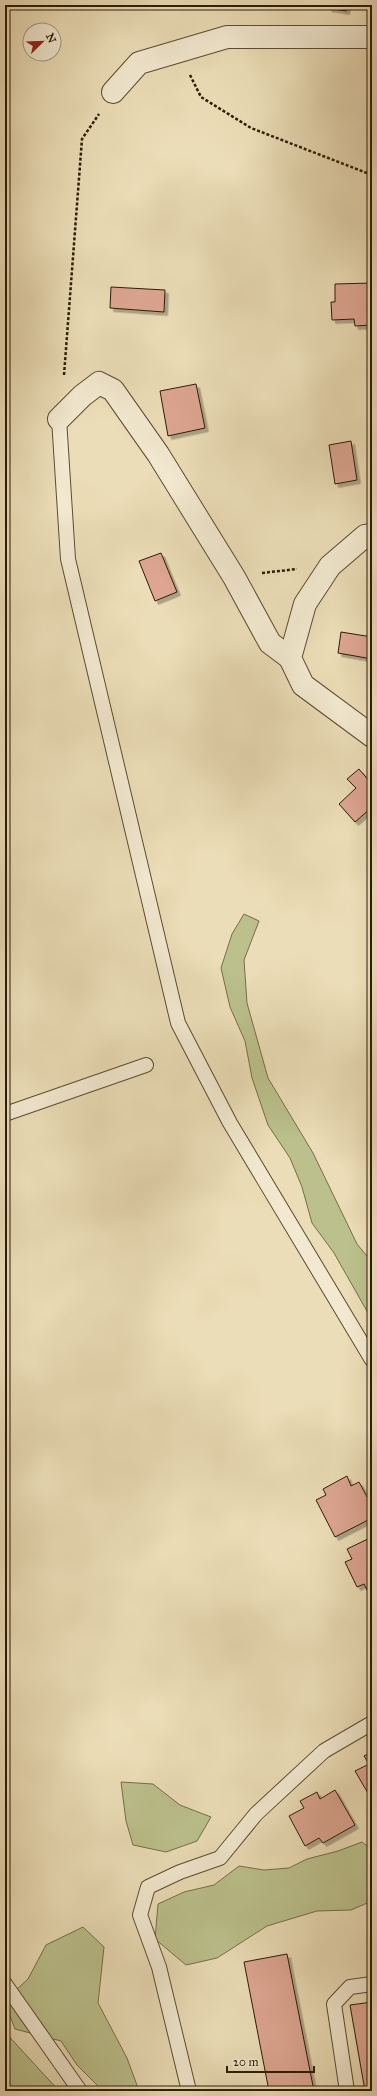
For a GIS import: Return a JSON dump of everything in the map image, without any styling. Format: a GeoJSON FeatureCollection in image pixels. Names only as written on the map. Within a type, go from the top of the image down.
{"type":"FeatureCollection","features":[{"type":"Feature","properties":{"kind":"street"},"geometry":{"type":"LineString","coordinates":[[113,92],[139,63],[227,37],[372,37]]}},
{"type":"Feature","properties":{"kind":"street"},"geometry":{"type":"LineString","coordinates":[[59,419],[82,396],[99,383],[113,390],[158,454],[234,577],[270,643],[290,658],[303,685],[372,736]]}},
{"type":"Feature","properties":{"kind":"street"},"geometry":{"type":"LineString","coordinates":[[290,658],[305,604],[330,566],[365,536],[372,535]]}},
{"type":"Feature","properties":{"kind":"lane"},"geometry":{"type":"LineString","coordinates":[[59,419],[68,559],[178,1023],[230,1122],[372,1360]]}},
{"type":"Feature","properties":{"kind":"lane"},"geometry":{"type":"LineString","coordinates":[[5,1114],[146,1065]]}},
{"type":"Feature","properties":{"kind":"lane"},"geometry":{"type":"LineString","coordinates":[[189,2091],[159,1967],[140,1915],[148,1887],[180,1872],[220,1858],[256,1814],[324,1751],[372,1723]]}},
{"type":"Feature","properties":{"kind":"lane"},"geometry":{"type":"LineString","coordinates":[[5,1984],[80,2091]]}},
{"type":"Feature","properties":{"kind":"lane"},"geometry":{"type":"LineString","coordinates":[[347,2091],[334,2004],[350,1987],[372,1984]]}},
{"type":"Feature","properties":{"kind":"path"},"geometry":{"type":"LineString","coordinates":[[178,52],[201,97],[251,128],[372,175]]}},
{"type":"Feature","properties":{"kind":"path"},"geometry":{"type":"LineString","coordinates":[[64,377],[82,139],[113,92]]}},
{"type":"Feature","properties":{"kind":"path"},"geometry":{"type":"LineString","coordinates":[[234,577],[330,566]]}},
{"type":"Feature","properties":{"kind":"green space"},"geometry":{"type":"Polygon","coordinates":[[[244,914],[259,921],[244,960],[247,1003],[268,1078],[313,1153],[357,1244],[372,1262],[372,1320],[334,1253],[312,1223],[302,1187],[290,1158],[268,1125],[252,1078],[245,1041],[230,1007],[221,968],[232,934],[244,914]]]}},
{"type":"Feature","properties":{"kind":"green space"},"geometry":{"type":"Polygon","coordinates":[[[121,1782],[153,1784],[180,1805],[211,1817],[197,1841],[166,1852],[133,1845],[126,1821],[121,1782]]]}},
{"type":"Feature","properties":{"kind":"green space"},"geometry":{"type":"Polygon","coordinates":[[[362,1842],[372,1850],[372,1901],[351,1910],[317,1911],[267,1926],[217,1958],[186,1965],[155,1939],[158,1904],[184,1892],[214,1885],[239,1866],[264,1870],[289,1868],[307,1859],[338,1851],[362,1842]]]}},
{"type":"Feature","properties":{"kind":"green space"},"geometry":{"type":"Polygon","coordinates":[[[83,1927],[104,1947],[98,2003],[127,2058],[138,2088],[128,2091],[103,2091],[77,2065],[61,2041],[15,2029],[5,2003],[5,2000],[28,1979],[46,1945],[83,1927]]]}},
{"type":"Feature","properties":{"kind":"green space"},"geometry":{"type":"Polygon","coordinates":[[[5,2032],[59,2091],[5,2091],[5,2032]]]}},
{"type":"Feature","properties":{"kind":"building"},"geometry":{"type":"Polygon","coordinates":[[[329,5],[347,5],[346,11],[328,8],[329,5]]]}},
{"type":"Feature","properties":{"kind":"building"},"geometry":{"type":"Polygon","coordinates":[[[372,283],[372,325],[355,326],[354,319],[332,320],[331,302],[335,302],[335,284],[372,283]]]}},
{"type":"Feature","properties":{"kind":"building"},"geometry":{"type":"Polygon","coordinates":[[[111,287],[165,290],[164,312],[110,308],[111,287]]]}},
{"type":"Feature","properties":{"kind":"building"},"geometry":{"type":"Polygon","coordinates":[[[196,384],[205,428],[168,436],[160,391],[196,384]]]}},
{"type":"Feature","properties":{"kind":"building"},"geometry":{"type":"Polygon","coordinates":[[[351,441],[357,480],[335,484],[329,445],[351,441]]]}},
{"type":"Feature","properties":{"kind":"building"},"geometry":{"type":"Polygon","coordinates":[[[161,553],[177,592],[155,601],[139,561],[161,553]]]}},
{"type":"Feature","properties":{"kind":"building"},"geometry":{"type":"Polygon","coordinates":[[[341,632],[372,637],[372,659],[338,653],[341,632]]]}},
{"type":"Feature","properties":{"kind":"building"},"geometry":{"type":"Polygon","coordinates":[[[359,769],[370,782],[372,780],[372,811],[370,809],[355,822],[339,804],[356,788],[347,779],[359,769]]]}},
{"type":"Feature","properties":{"kind":"building"},"geometry":{"type":"Polygon","coordinates":[[[347,1476],[351,1486],[359,1482],[372,1506],[372,1518],[335,1537],[316,1500],[326,1495],[323,1489],[347,1476]]]}},
{"type":"Feature","properties":{"kind":"building"},"geometry":{"type":"Polygon","coordinates":[[[372,1537],[372,1595],[370,1596],[364,1584],[357,1587],[345,1562],[352,1559],[347,1549],[372,1537]]]}},
{"type":"Feature","properties":{"kind":"building"},"geometry":{"type":"Polygon","coordinates":[[[372,1752],[372,1800],[355,1771],[369,1764],[364,1756],[372,1752]]]}},
{"type":"Feature","properties":{"kind":"building"},"geometry":{"type":"Polygon","coordinates":[[[335,1790],[355,1825],[323,1843],[319,1838],[305,1846],[289,1816],[304,1808],[300,1801],[317,1792],[320,1799],[335,1790]]]}},
{"type":"Feature","properties":{"kind":"building"},"geometry":{"type":"Polygon","coordinates":[[[287,1954],[314,2091],[269,2091],[244,1962],[287,1954]]]}},
{"type":"Feature","properties":{"kind":"building"},"geometry":{"type":"Polygon","coordinates":[[[372,2002],[372,2091],[365,2091],[350,2005],[372,2002]]]}}]}
